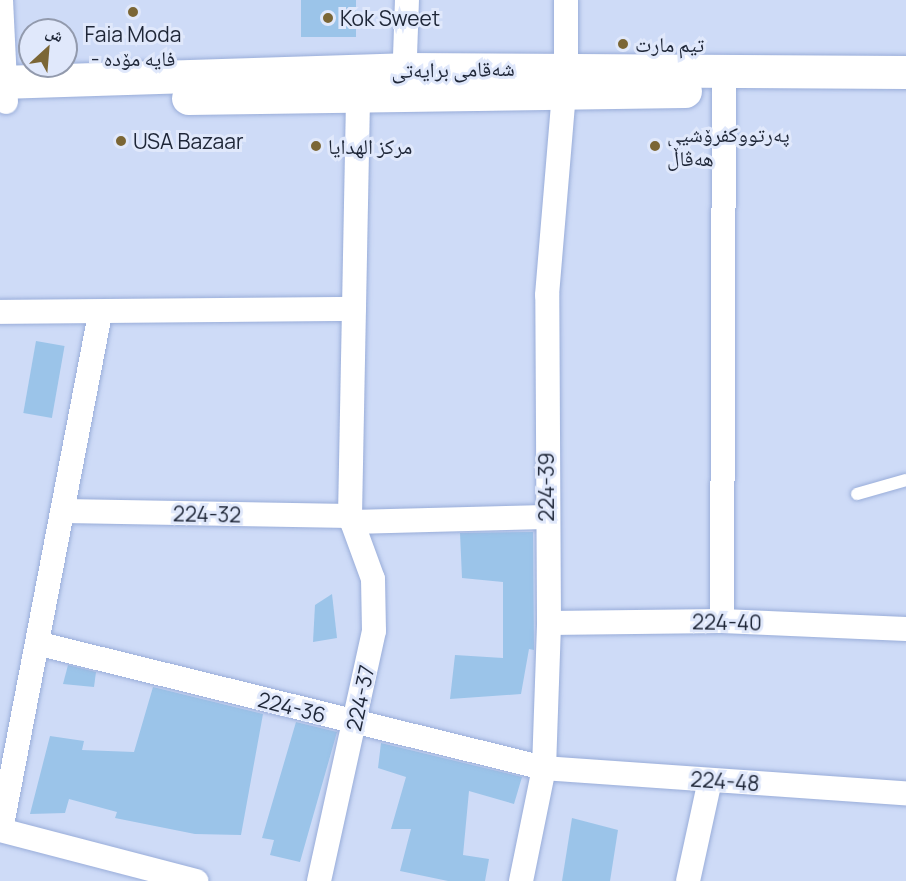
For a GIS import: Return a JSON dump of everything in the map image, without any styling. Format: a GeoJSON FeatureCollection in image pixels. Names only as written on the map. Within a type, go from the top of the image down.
{"type":"FeatureCollection","features":[{"type":"Feature","properties":{"kind":"main road","name":"شەقامی برایەتی"},"geometry":{"type":"LineString","coordinates":[[3,92],[404,81],[724,80],[906,72]]}},
{"type":"Feature","properties":{"kind":"main road","name":"شەقامی برایەتی"},"geometry":{"type":"LineString","coordinates":[[724,80],[906,94]]}},
{"type":"Feature","properties":{"kind":"main road","name":"شەقامی برایەتی"},"geometry":{"type":"LineString","coordinates":[[3,92],[358,95],[404,81]]}},
{"type":"Feature","properties":{"kind":"street"},"geometry":{"type":"LineString","coordinates":[[1,0],[3,92]]}},
{"type":"Feature","properties":{"kind":"street"},"geometry":{"type":"LineString","coordinates":[[404,81],[407,0]]}},
{"type":"Feature","properties":{"kind":"street","name":"224-39"},"geometry":{"type":"LineString","coordinates":[[521,881],[544,768],[549,623],[545,518],[547,295],[564,80],[566,0]]}},
{"type":"Feature","properties":{"kind":"street"},"geometry":{"type":"LineString","coordinates":[[722,621],[724,80]]}},
{"type":"Feature","properties":{"kind":"street"},"geometry":{"type":"LineString","coordinates":[[351,519],[358,95]]}},
{"type":"Feature","properties":{"kind":"street"},"geometry":{"type":"LineString","coordinates":[[0,312],[100,314],[354,309]]}},
{"type":"Feature","properties":{"kind":"street"},"geometry":{"type":"LineString","coordinates":[[100,314],[40,644],[1,830],[196,881]]}},
{"type":"Feature","properties":{"kind":"street","name":"224-32"},"geometry":{"type":"LineString","coordinates":[[64,511],[351,519],[545,518]]}},
{"type":"Feature","properties":{"kind":"street","name":"224-37"},"geometry":{"type":"LineString","coordinates":[[319,881],[374,631],[373,579],[351,519]]}},
{"type":"Feature","properties":{"kind":"street","name":"224-40"},"geometry":{"type":"LineString","coordinates":[[549,623],[722,621],[906,628]]}},
{"type":"Feature","properties":{"kind":"street","name":"224-36"},"geometry":{"type":"LineString","coordinates":[[40,644],[544,768]]}},
{"type":"Feature","properties":{"kind":"street","name":"224-48"},"geometry":{"type":"LineString","coordinates":[[544,768],[906,793]]}},
{"type":"Feature","properties":{"kind":"street"},"geometry":{"type":"LineString","coordinates":[[688,881],[710,780]]}},
{"type":"Feature","properties":{"kind":"lane"},"geometry":{"type":"LineString","coordinates":[[857,494],[906,480]]}},
{"type":"Feature","properties":{"kind":"building","name":"Kok Sweet"},"geometry":{"type":"Polygon","coordinates":[[[301,0],[356,0],[356,37],[301,37],[301,0]]]}},
{"type":"Feature","properties":{"kind":"building"},"geometry":{"type":"Polygon","coordinates":[[[36,341],[65,346],[52,418],[23,413],[36,341]]]}},
{"type":"Feature","properties":{"kind":"building"},"geometry":{"type":"Polygon","coordinates":[[[533,532],[534,650],[529,649],[521,694],[450,699],[455,655],[503,658],[503,582],[462,578],[460,533],[533,532]]]}},
{"type":"Feature","properties":{"kind":"building"},"geometry":{"type":"Polygon","coordinates":[[[332,594],[337,638],[313,642],[315,605],[332,594]]]}},
{"type":"Feature","properties":{"kind":"building"},"geometry":{"type":"Polygon","coordinates":[[[68,665],[96,672],[94,687],[63,684],[68,665]]]}},
{"type":"Feature","properties":{"kind":"building"},"geometry":{"type":"Polygon","coordinates":[[[153,687],[263,714],[241,835],[195,834],[115,818],[117,812],[69,799],[65,813],[30,814],[50,736],[84,741],[82,750],[134,752],[153,687]]]}},
{"type":"Feature","properties":{"kind":"building"},"geometry":{"type":"Polygon","coordinates":[[[296,722],[337,732],[300,862],[270,855],[274,840],[262,838],[296,722]]]}},
{"type":"Feature","properties":{"kind":"building"},"geometry":{"type":"Polygon","coordinates":[[[381,743],[522,777],[514,804],[469,791],[463,855],[489,859],[485,881],[448,881],[400,871],[411,829],[391,829],[406,777],[378,768],[381,743]]]}},
{"type":"Feature","properties":{"kind":"building"},"geometry":{"type":"Polygon","coordinates":[[[572,818],[618,830],[610,881],[562,881],[572,818]]]}},
{"type":"Feature","properties":{"kind":"place","name":"Faia Moda - فایە مۆدە"},"geometry":{"type":"Point","coordinates":[133,12]}},
{"type":"Feature","properties":{"kind":"place","name":"Kok Sweet"},"geometry":{"type":"Point","coordinates":[328,18]}},
{"type":"Feature","properties":{"kind":"place","name":"تيم مارت"},"geometry":{"type":"Point","coordinates":[623,44]}},
{"type":"Feature","properties":{"kind":"place","name":"USA Bazaar"},"geometry":{"type":"Point","coordinates":[121,141]}},
{"type":"Feature","properties":{"kind":"place","name":"مركز الهدايا"},"geometry":{"type":"Point","coordinates":[316,146]}},
{"type":"Feature","properties":{"kind":"place","name":"پەرتووکفرۆشیی هەڤاڵ"},"geometry":{"type":"Point","coordinates":[655,146]}}]}
